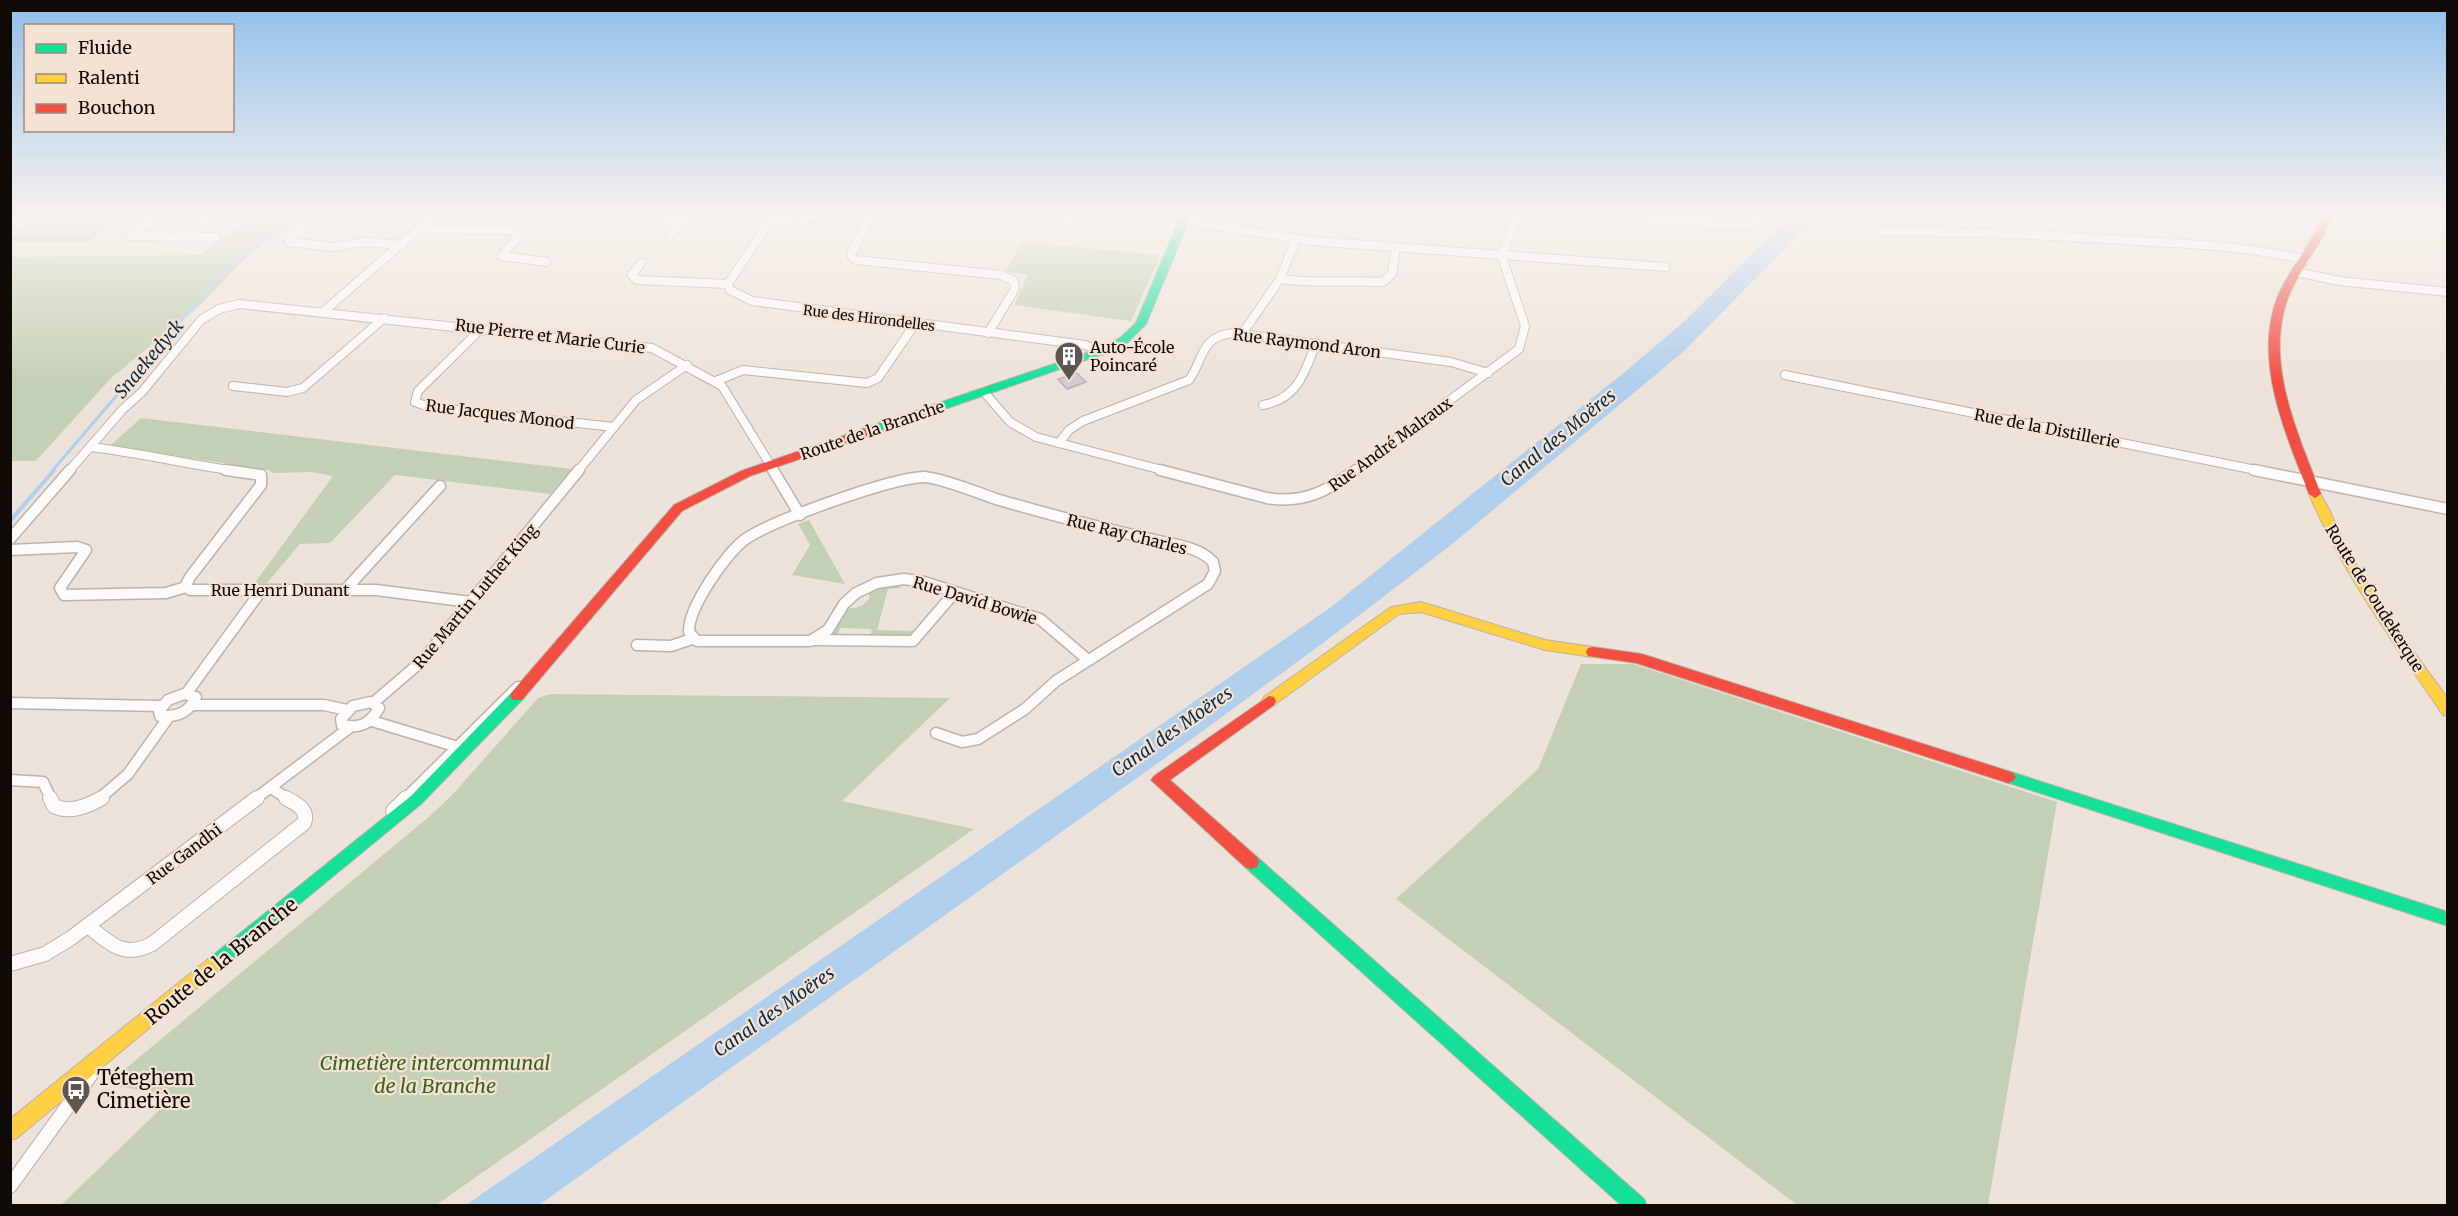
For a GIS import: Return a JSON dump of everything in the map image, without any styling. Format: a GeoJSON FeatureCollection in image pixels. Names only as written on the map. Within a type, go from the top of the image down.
{"type":"FeatureCollection","features":[{"type":"Feature","properties":{"kind":"street"},"geometry":{"type":"LineString","coordinates":[[324,312],[373,270]]}},
{"type":"Feature","properties":{"kind":"street"},"geometry":{"type":"LineString","coordinates":[[636,270],[632,275],[637,280],[728,284],[737,270]]}},
{"type":"Feature","properties":{"kind":"street"},"geometry":{"type":"LineString","coordinates":[[950,270],[1000,275],[1014,281],[1015,289],[988,333]]}},
{"type":"Feature","properties":{"kind":"street","name":"Route de la Branche"},"geometry":{"type":"LineString","coordinates":[[10,1131],[397,818],[548,661],[678,508],[714,486],[770,464],[1102,351],[1124,340],[1141,324],[1164,270]]}},
{"type":"Feature","properties":{"kind":"street"},"geometry":{"type":"LineString","coordinates":[[1242,334],[1280,279],[1284,270]]}},
{"type":"Feature","properties":{"kind":"street"},"geometry":{"type":"LineString","coordinates":[[1280,279],[1310,283],[1338,280],[1383,282],[1391,276],[1392,270]]}},
{"type":"Feature","properties":{"kind":"street","name":"Rue André Malraux"},"geometry":{"type":"LineString","coordinates":[[984,392],[1017,427],[1031,435],[1267,498],[1300,500],[1325,492],[1516,351],[1526,334],[1524,318],[1507,270]]}},
{"type":"Feature","properties":{"kind":"street"},"geometry":{"type":"LineString","coordinates":[[2297,272],[2332,280],[2448,292]]}},
{"type":"Feature","properties":{"kind":"street","name":"Route de Coudekerque"},"geometry":{"type":"LineString","coordinates":[[2297,272],[2276,312],[2274,358],[2284,407],[2323,516],[2342,553],[2448,711]]}},
{"type":"Feature","properties":{"kind":"street","name":"Rue des Hirondelles"},"geometry":{"type":"LineString","coordinates":[[728,284],[732,291],[760,304],[1088,345],[1102,351]]}},
{"type":"Feature","properties":{"kind":"street","name":"Rue Pierre et Marie Curie"},"geometry":{"type":"LineString","coordinates":[[10,540],[199,322],[210,313],[239,304],[641,345],[687,365],[724,388],[770,464]]}},
{"type":"Feature","properties":{"kind":"street"},"geometry":{"type":"LineString","coordinates":[[233,386],[284,392],[299,390],[313,381],[384,318]]}},
{"type":"Feature","properties":{"kind":"street"},"geometry":{"type":"LineString","coordinates":[[716,381],[743,370],[867,383],[879,377],[915,324]]}},
{"type":"Feature","properties":{"kind":"street","name":"Rue Jacques Monod"},"geometry":{"type":"LineString","coordinates":[[482,328],[418,391],[414,398],[415,402],[429,407],[615,427]]}},
{"type":"Feature","properties":{"kind":"street","name":"Rue Raymond Aron"},"geometry":{"type":"LineString","coordinates":[[1059,443],[1069,430],[1083,421],[1187,382],[1209,340],[1222,334],[1242,334],[1451,362],[1488,373]]}},
{"type":"Feature","properties":{"kind":"street"},"geometry":{"type":"LineString","coordinates":[[1263,405],[1283,401],[1295,392],[1316,344]]}},
{"type":"Feature","properties":{"kind":"street","name":"Rue Martin Luther King"},"geometry":{"type":"LineString","coordinates":[[373,703],[422,661],[643,394],[687,365]]}},
{"type":"Feature","properties":{"kind":"street","name":"Rue de la Distillerie"},"geometry":{"type":"LineString","coordinates":[[1785,375],[2448,509]]}},
{"type":"Feature","properties":{"kind":"street","name":"Rue Henri Dunant"},"geometry":{"type":"LineString","coordinates":[[91,447],[261,475],[261,485],[190,577],[186,586],[192,591],[382,590],[470,602]]}},
{"type":"Feature","properties":{"kind":"street"},"geometry":{"type":"LineString","coordinates":[[692,639],[688,629],[699,602],[741,542],[754,533],[800,515],[770,464]]}},
{"type":"Feature","properties":{"kind":"street","name":"Rue Ray Charles"},"geometry":{"type":"LineString","coordinates":[[800,515],[906,478],[930,477],[1064,519],[1186,548],[1212,559],[1215,571],[1208,584],[1052,684],[1025,709],[978,739],[962,742],[936,733]]}},
{"type":"Feature","properties":{"kind":"street"},"geometry":{"type":"LineString","coordinates":[[345,590],[440,486]]}},
{"type":"Feature","properties":{"kind":"street"},"geometry":{"type":"LineString","coordinates":[[10,550],[74,547],[86,550],[60,588],[60,594],[64,595],[166,593],[186,586]]}},
{"type":"Feature","properties":{"kind":"street","name":"Rue David Bowie"},"geometry":{"type":"LineString","coordinates":[[814,640],[828,630],[847,601],[877,583],[914,580],[1040,619],[1088,660]]}},
{"type":"Feature","properties":{"kind":"street"},"geometry":{"type":"LineString","coordinates":[[186,694],[261,591]]}},
{"type":"Feature","properties":{"kind":"street"},"geometry":{"type":"LineString","coordinates":[[637,645],[671,646],[692,639],[710,643],[801,643],[814,640],[913,641],[919,638],[955,592]]}},
{"type":"Feature","properties":{"kind":"street"},"geometry":{"type":"LineString","coordinates":[[1637,1206],[1159,780],[1396,610],[1421,607],[1545,645],[1637,658],[2448,919]]}},
{"type":"Feature","properties":{"kind":"street"},"geometry":{"type":"LineString","coordinates":[[10,780],[43,783],[48,788],[52,804],[58,808],[67,810],[90,805],[115,788],[168,718],[184,714],[194,705],[195,696],[186,694],[170,698],[161,706],[160,714],[168,718]]}},
{"type":"Feature","properties":{"kind":"street"},"geometry":{"type":"LineString","coordinates":[[10,703],[161,706]]}},
{"type":"Feature","properties":{"kind":"street"},"geometry":{"type":"LineString","coordinates":[[359,703],[373,703],[379,710],[372,721],[361,727],[349,728],[341,722],[347,710],[359,703]]}},
{"type":"Feature","properties":{"kind":"street"},"geometry":{"type":"LineString","coordinates":[[194,705],[324,705],[347,710]]}},
{"type":"Feature","properties":{"kind":"street"},"geometry":{"type":"LineString","coordinates":[[372,721],[462,748]]}},
{"type":"Feature","properties":{"kind":"street","name":"Rue Gandhi"},"geometry":{"type":"LineString","coordinates":[[10,964],[53,950],[349,728]]}},
{"type":"Feature","properties":{"kind":"street"},"geometry":{"type":"LineString","coordinates":[[87,926],[126,952],[140,951],[152,944],[304,823],[306,817],[303,809],[271,788]]}},
{"type":"Feature","properties":{"kind":"street","name":"Route de la Branche"},"geometry":{"type":"LineString","coordinates":[[10,1186],[106,1055]]}},
{"type":"Feature","properties":{"kind":"green space"},"geometry":{"type":"Polygon","coordinates":[[[11,270],[235,270],[198,307],[111,378],[36,461],[11,461],[11,270]]]}},
{"type":"Feature","properties":{"kind":"green space"},"geometry":{"type":"Polygon","coordinates":[[[1006,270],[1154,270],[1131,321],[1014,305],[1028,275],[1005,272],[1006,270]]]}},
{"type":"Feature","properties":{"kind":"green space"},"geometry":{"type":"Polygon","coordinates":[[[141,418],[572,469],[550,494],[395,475],[330,543],[300,544],[267,583],[254,584],[333,476],[311,472],[273,473],[269,470],[110,446],[141,418]]]}},
{"type":"Feature","properties":{"kind":"green space"},"geometry":{"type":"Polygon","coordinates":[[[809,520],[845,584],[792,575],[810,545],[798,524],[809,520]]]}},
{"type":"Feature","properties":{"kind":"green space"},"geometry":{"type":"Polygon","coordinates":[[[901,583],[900,588],[888,589],[877,630],[917,631],[908,638],[870,637],[872,629],[840,628],[837,637],[832,637],[831,633],[846,608],[856,608],[865,603],[870,597],[867,591],[879,586],[901,583]]]}},
{"type":"Feature","properties":{"kind":"green space"},"geometry":{"type":"Polygon","coordinates":[[[1581,664],[1633,664],[2057,802],[1988,1205],[1797,1205],[1396,899],[1538,769],[1581,664]]]}},
{"type":"Feature","properties":{"kind":"green space","name":"Cimetière intercommunal de la Branche"},"geometry":{"type":"Polygon","coordinates":[[[550,694],[950,698],[842,801],[974,829],[436,1205],[61,1205],[174,1096],[111,1085],[119,1074],[430,816],[454,793],[538,698],[550,694]]]}},
{"type":"Feature","properties":{"kind":"water","name":"Canal des Moëres"},"geometry":{"type":"Polygon","coordinates":[[[1736,270],[1764,270],[1683,352],[1451,545],[1200,733],[539,1205],[466,1205],[1331,607],[1626,371],[1687,319],[1736,270]]]}},
{"type":"Feature","properties":{"kind":"building","name":"Auto-École Poincaré"},"geometry":{"type":"Polygon","coordinates":[[[1077,373],[1086,382],[1067,389],[1058,379],[1077,373]]]}},
{"type":"Feature","properties":{"kind":"waterway","name":"Snaekedyck"},"geometry":{"type":"LineString","coordinates":[[52,471],[224,270]]}},
{"type":"Feature","properties":{"kind":"waterway","name":"Snaekedyck"},"geometry":{"type":"LineString","coordinates":[[10,521],[54,470]]}},
{"type":"Feature","properties":{"kind":"traffic: fast"},"geometry":{"type":"LineString","coordinates":[[866,432],[1102,351],[1124,340],[1141,324],[1163,270]]}},
{"type":"Feature","properties":{"kind":"traffic: fast"},"geometry":{"type":"LineString","coordinates":[[213,965],[416,800],[517,696]]}},
{"type":"Feature","properties":{"kind":"traffic: fast"},"geometry":{"type":"LineString","coordinates":[[2008,777],[2448,919]]}},
{"type":"Feature","properties":{"kind":"traffic: fast"},"geometry":{"type":"LineString","coordinates":[[1251,862],[1637,1206]]}},
{"type":"Feature","properties":{"kind":"traffic: slow"},"geometry":{"type":"LineString","coordinates":[[2315,494],[2342,552],[2358,579],[2448,711]]}},
{"type":"Feature","properties":{"kind":"traffic: slow"},"geometry":{"type":"LineString","coordinates":[[1269,701],[1396,610],[1421,607],[1545,645],[1593,652]]}},
{"type":"Feature","properties":{"kind":"traffic: slow"},"geometry":{"type":"LineString","coordinates":[[10,1131],[213,965]]}},
{"type":"Feature","properties":{"kind":"traffic: jam"},"geometry":{"type":"LineString","coordinates":[[2298,270],[2283,297],[2276,320],[2274,344],[2281,396],[2297,448],[2315,494]]}},
{"type":"Feature","properties":{"kind":"traffic: jam"},"geometry":{"type":"LineString","coordinates":[[517,696],[678,508],[746,473],[866,432]]}},
{"type":"Feature","properties":{"kind":"traffic: jam"},"geometry":{"type":"LineString","coordinates":[[1593,652],[1637,658],[2008,777]]}},
{"type":"Feature","properties":{"kind":"traffic: jam"},"geometry":{"type":"LineString","coordinates":[[1251,862],[1159,780],[1269,701]]}},
{"type":"Feature","properties":{"kind":"place","name":"Auto-École Poincaré"},"geometry":{"type":"Point","coordinates":[1069,382]}},
{"type":"Feature","properties":{"kind":"place","name":"Téteghem Cimetière"},"geometry":{"type":"Point","coordinates":[76,1116]}}]}
